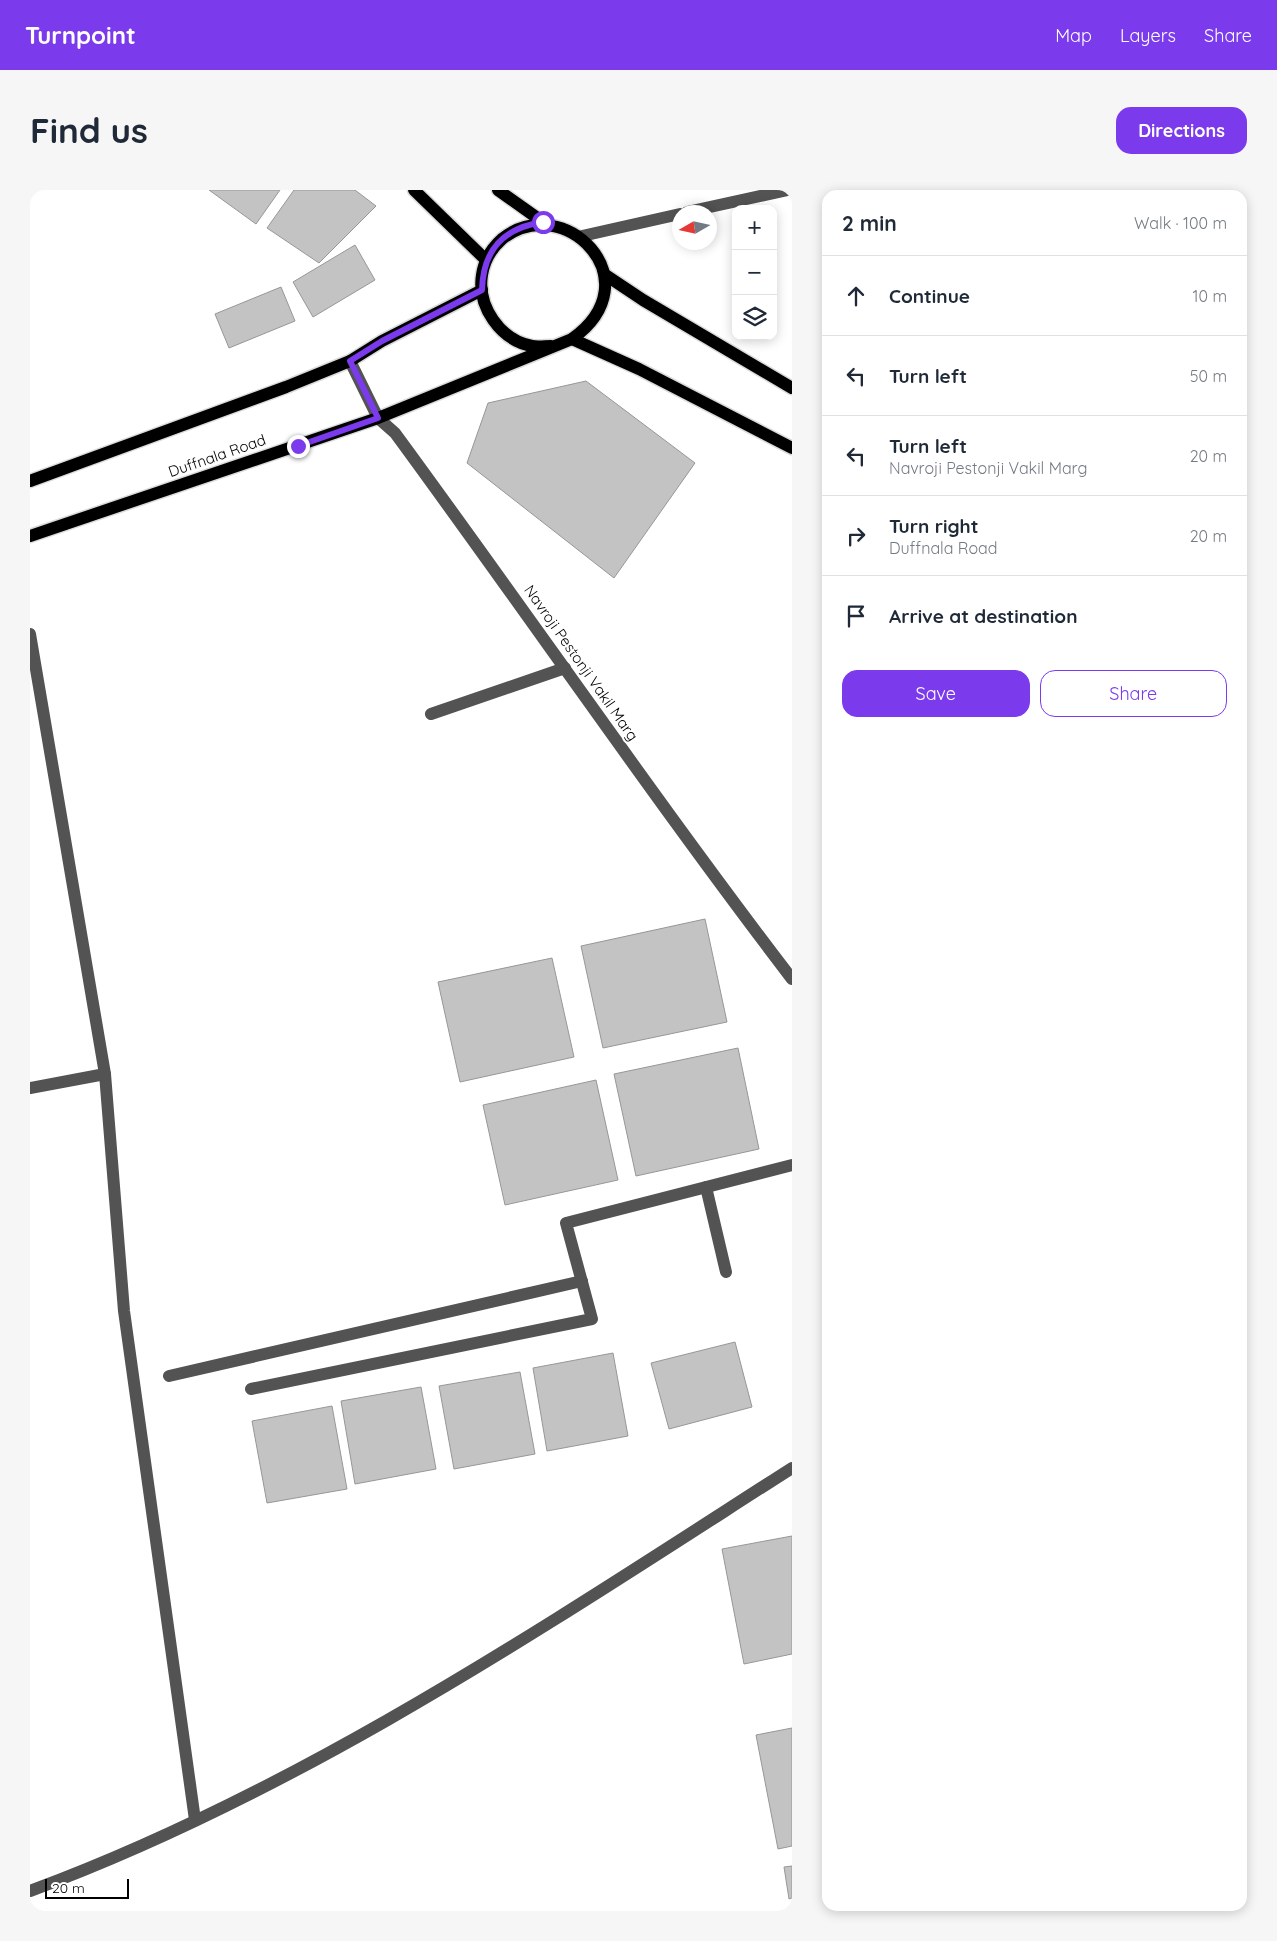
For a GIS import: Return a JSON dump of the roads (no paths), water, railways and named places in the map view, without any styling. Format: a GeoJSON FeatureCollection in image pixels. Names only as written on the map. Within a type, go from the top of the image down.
{"type":"FeatureCollection","features":[{"type":"Feature","properties":{"kind":"main road"},"geometry":{"type":"LineString","coordinates":[[414,190],[486,260]]}},
{"type":"Feature","properties":{"kind":"main road"},"geometry":{"type":"LineString","coordinates":[[498,190],[543,222]]}},
{"type":"Feature","properties":{"kind":"main road"},"geometry":{"type":"LineString","coordinates":[[543,222],[564,225],[582,236],[596,253],[604,274],[605,293],[599,312],[588,328],[572,339],[552,346],[532,346],[513,338],[498,326],[487,309],[482,290],[482,275],[486,260],[496,244],[509,232],[525,225],[543,222]]}},
{"type":"Feature","properties":{"kind":"main road"},"geometry":{"type":"LineString","coordinates":[[604,274],[643,300],[792,388]]}},
{"type":"Feature","properties":{"kind":"main road"},"geometry":{"type":"LineString","coordinates":[[30,481],[286,388],[350,361],[382,341],[482,290]]}},
{"type":"Feature","properties":{"kind":"main road"},"geometry":{"type":"LineString","coordinates":[[572,339],[639,369],[792,448]]}},
{"type":"Feature","properties":{"kind":"main road","name":"Duffnala Road"},"geometry":{"type":"LineString","coordinates":[[30,536],[378,418],[552,346]]}},
{"type":"Feature","properties":{"kind":"street"},"geometry":{"type":"LineString","coordinates":[[717,205],[788,190]]}},
{"type":"Feature","properties":{"kind":"street"},"geometry":{"type":"LineString","coordinates":[[582,236],[672,216]]}},
{"type":"Feature","properties":{"kind":"street","name":"Navroji Pestonji Vakil Marg"},"geometry":{"type":"LineString","coordinates":[[350,361],[378,418],[395,433],[622,750],[792,979]]}},
{"type":"Feature","properties":{"kind":"street"},"geometry":{"type":"LineString","coordinates":[[30,634],[105,1074],[124,1311],[195,1820]]}},
{"type":"Feature","properties":{"kind":"street"},"geometry":{"type":"LineString","coordinates":[[431,714],[564,668]]}},
{"type":"Feature","properties":{"kind":"street"},"geometry":{"type":"LineString","coordinates":[[30,1088],[105,1074]]}},
{"type":"Feature","properties":{"kind":"street"},"geometry":{"type":"LineString","coordinates":[[251,1390],[592,1319],[566,1223],[792,1165]]}},
{"type":"Feature","properties":{"kind":"street"},"geometry":{"type":"LineString","coordinates":[[706,1187],[726,1272]]}},
{"type":"Feature","properties":{"kind":"street"},"geometry":{"type":"LineString","coordinates":[[169,1376],[582,1282]]}},
{"type":"Feature","properties":{"kind":"street"},"geometry":{"type":"LineString","coordinates":[[30,1891],[66,1878],[224,1807],[408,1708],[644,1563],[792,1468]]}}]}
